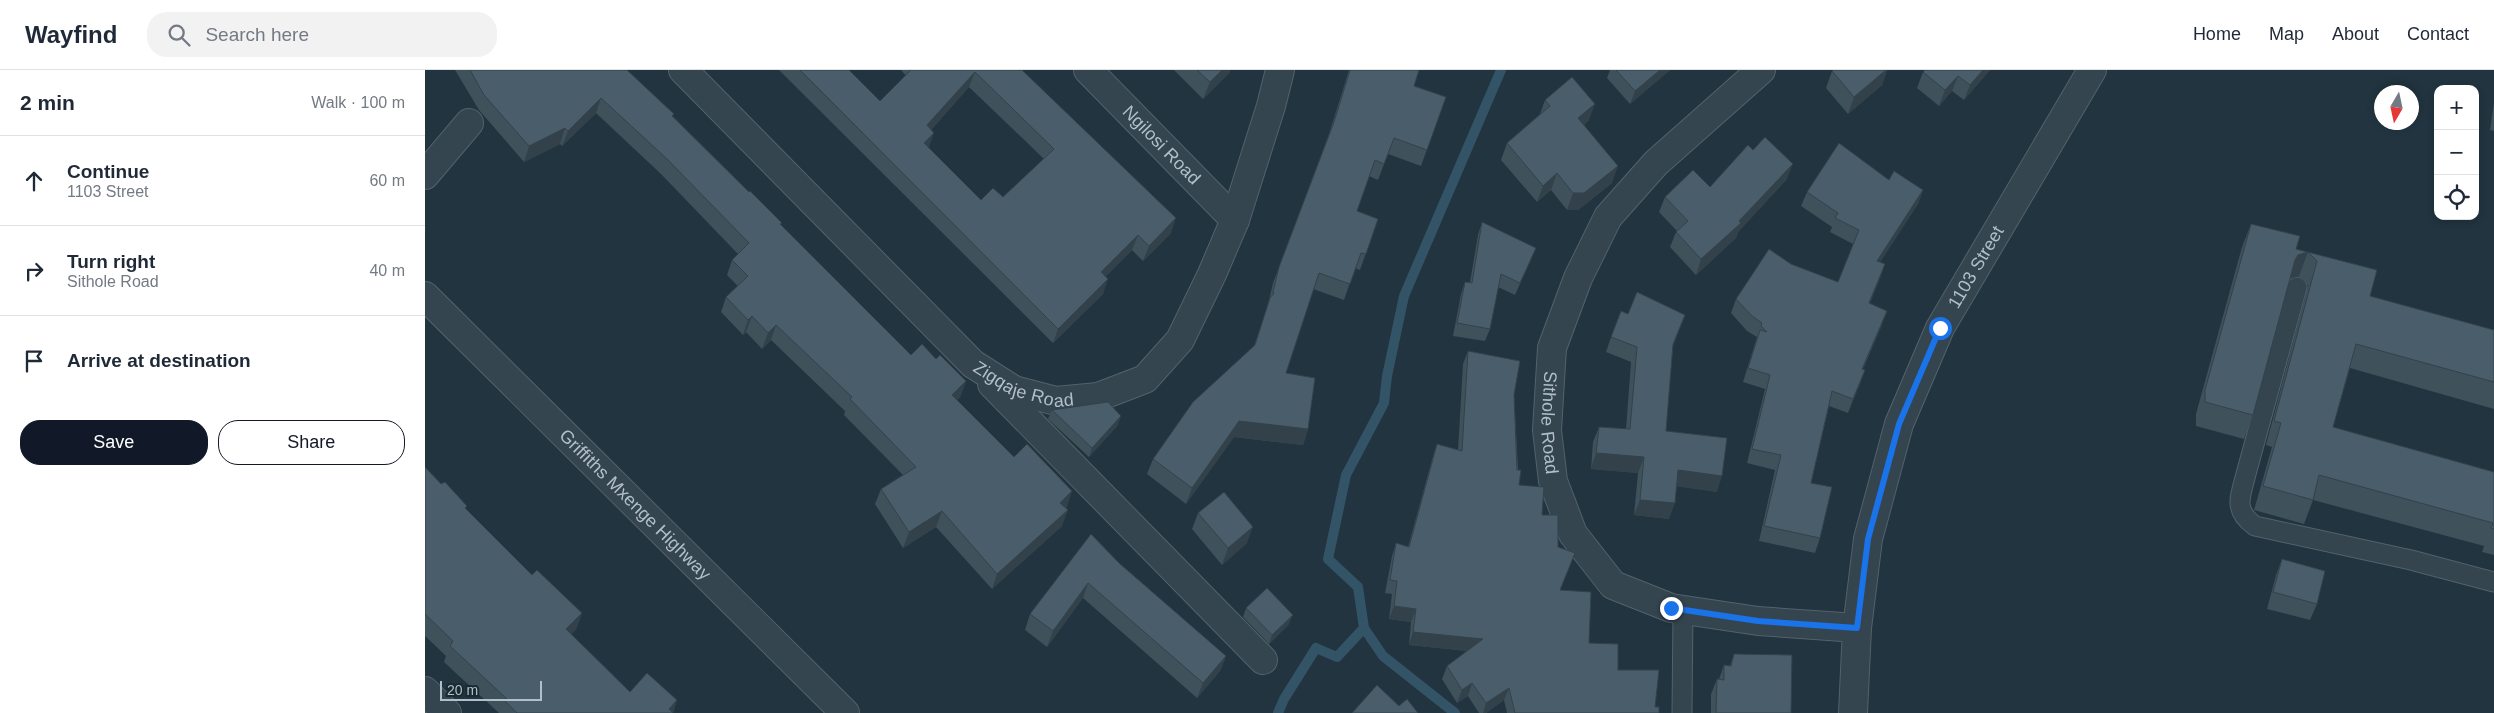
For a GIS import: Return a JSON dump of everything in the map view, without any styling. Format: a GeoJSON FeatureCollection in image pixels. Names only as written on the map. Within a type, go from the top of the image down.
{"type":"FeatureCollection","features":[{"type":"Feature","properties":{"kind":"street","name":"Zigqaje Road"},"geometry":{"type":"LineString","coordinates":[[683,70],[973,364],[1014,390],[1055,401],[1098,397],[1145,379],[1180,340],[1235,220],[1271,106],[1280,70]]}},
{"type":"Feature","properties":{"kind":"street","name":"Ngilosi Road"},"geometry":{"type":"LineString","coordinates":[[1088,70],[1235,220]]}},
{"type":"Feature","properties":{"kind":"street","name":"Sithole Road"},"geometry":{"type":"LineString","coordinates":[[1761,70],[1656,162],[1608,217],[1578,278],[1552,348],[1547,430],[1553,481],[1573,534],[1613,584],[1671,608],[1758,621],[1857,628]]}},
{"type":"Feature","properties":{"kind":"street","name":"1103 Street"},"geometry":{"type":"LineString","coordinates":[[1853,713],[1857,628],[1868,539],[1899,424],[1940,328],[2092,70]]}},
{"type":"Feature","properties":{"kind":"street"},"geometry":{"type":"LineString","coordinates":[[425,175],[469,124]]}},
{"type":"Feature","properties":{"kind":"street","name":"Griffiths Mxenge Highway"},"geometry":{"type":"LineString","coordinates":[[425,296],[845,713]]}},
{"type":"Feature","properties":{"kind":"street"},"geometry":{"type":"LineString","coordinates":[[973,364],[1263,660]]}},
{"type":"Feature","properties":{"kind":"street"},"geometry":{"type":"LineString","coordinates":[[425,691],[447,713]]}},
{"type":"Feature","properties":{"kind":"lane"},"geometry":{"type":"LineString","coordinates":[[2297,286],[2245,474],[2239,504],[2243,518],[2255,526],[2411,560],[2494,582]]}},
{"type":"Feature","properties":{"kind":"lane"},"geometry":{"type":"LineString","coordinates":[[1682,713],[1683,610]]}},
{"type":"Feature","properties":{"kind":"building"},"geometry":{"type":"Polygon","coordinates":[[[470,70],[627,70],[674,114],[672,116],[782,223],[780,224],[911,355],[922,344],[936,359],[940,355],[966,381],[952,395],[1014,457],[1027,444],[1072,491],[1060,503],[1068,510],[997,574],[942,511],[909,532],[881,489],[916,467],[850,399],[852,397],[776,325],[768,333],[752,316],[748,320],[726,297],[748,276],[732,260],[749,243],[667,159],[601,98],[568,131],[565,128],[529,146],[484,95],[470,70]]]}},
{"type":"Feature","properties":{"kind":"building"},"geometry":{"type":"Polygon","coordinates":[[[800,70],[849,70],[880,101],[911,70],[1022,70],[1176,218],[1149,246],[1138,235],[1101,272],[1108,279],[1058,329],[800,70]],[[975,72],[927,125],[934,133],[924,143],[981,200],[993,188],[1003,197],[1054,149],[975,72]]]}},
{"type":"Feature","properties":{"kind":"building"},"geometry":{"type":"Polygon","coordinates":[[[1197,70],[1222,70],[1210,82],[1197,70]]]}},
{"type":"Feature","properties":{"kind":"building"},"geometry":{"type":"Polygon","coordinates":[[[1350,70],[1419,70],[1414,86],[1446,97],[1427,150],[1394,138],[1384,164],[1375,160],[1357,211],[1378,219],[1366,254],[1361,253],[1350,284],[1319,273],[1286,373],[1315,378],[1308,429],[1239,421],[1192,488],[1153,459],[1193,402],[1255,345],[1270,298],[1274,293],[1279,267],[1334,122],[1350,70]]]}},
{"type":"Feature","properties":{"kind":"building"},"geometry":{"type":"Polygon","coordinates":[[[1616,70],[1660,70],[1635,91],[1616,70]]]}},
{"type":"Feature","properties":{"kind":"building"},"geometry":{"type":"Polygon","coordinates":[[[1833,70],[1886,70],[1854,97],[1833,70]]]}},
{"type":"Feature","properties":{"kind":"building"},"geometry":{"type":"Polygon","coordinates":[[[1925,70],[1983,70],[1970,85],[1958,76],[1945,90],[1923,72],[1925,70]]]}},
{"type":"Feature","properties":{"kind":"building"},"geometry":{"type":"Polygon","coordinates":[[[1572,77],[1595,104],[1578,118],[1618,166],[1584,193],[1573,193],[1557,173],[1543,186],[1507,143],[1550,106],[1545,100],[1572,77]]]}},
{"type":"Feature","properties":{"kind":"building"},"geometry":{"type":"Polygon","coordinates":[[[1765,137],[1793,164],[1739,221],[1741,223],[1701,259],[1676,232],[1688,221],[1665,197],[1693,170],[1710,187],[1748,145],[1753,150],[1765,137]]]}},
{"type":"Feature","properties":{"kind":"building"},"geometry":{"type":"Polygon","coordinates":[[[1839,143],[1889,180],[1894,171],[1923,190],[1877,261],[1885,264],[1869,303],[1887,311],[1862,369],[1865,370],[1853,399],[1832,391],[1811,483],[1832,487],[1820,538],[1764,526],[1781,455],[1752,449],[1770,375],[1748,368],[1760,330],[1767,332],[1761,326],[1762,323],[1752,316],[1736,299],[1769,249],[1791,264],[1838,282],[1859,230],[1835,218],[1838,213],[1807,192],[1839,143]]]}},
{"type":"Feature","properties":{"kind":"building"},"geometry":{"type":"Polygon","coordinates":[[[1482,222],[1536,248],[1520,283],[1501,274],[1490,329],[1457,323],[1465,282],[1472,283],[1482,222]]]}},
{"type":"Feature","properties":{"kind":"building"},"geometry":{"type":"Polygon","coordinates":[[[2251,224],[2300,236],[2296,249],[2308,252],[2298,255],[2295,260],[2253,415],[2205,402],[2205,390],[2251,224]]]}},
{"type":"Feature","properties":{"kind":"building"},"geometry":{"type":"Polygon","coordinates":[[[2308,252],[2377,270],[2370,296],[2494,330],[2494,382],[2356,344],[2333,427],[2494,472],[2494,529],[2491,528],[2493,523],[2319,475],[2313,500],[2263,486],[2281,423],[2274,421],[2317,261],[2308,252]]]}},
{"type":"Feature","properties":{"kind":"building"},"geometry":{"type":"Polygon","coordinates":[[[1637,292],[1685,315],[1673,344],[1666,431],[1727,438],[1722,476],[1678,470],[1675,503],[1640,500],[1644,457],[1596,453],[1599,427],[1630,429],[1637,347],[1611,337],[1621,311],[1628,314],[1637,292]]]}},
{"type":"Feature","properties":{"kind":"building"},"geometry":{"type":"Polygon","coordinates":[[[1468,351],[1520,361],[1514,395],[1517,470],[1521,470],[1519,485],[1544,487],[1542,515],[1558,515],[1558,547],[1575,553],[1560,590],[1591,592],[1589,643],[1618,644],[1618,670],[1659,670],[1655,707],[1659,707],[1659,713],[1515,713],[1509,688],[1486,703],[1472,683],[1462,690],[1447,666],[1483,639],[1413,632],[1416,609],[1394,606],[1397,581],[1390,580],[1396,543],[1409,547],[1437,444],[1462,451],[1468,351]]]}},
{"type":"Feature","properties":{"kind":"building"},"geometry":{"type":"Polygon","coordinates":[[[1108,402],[1121,416],[1092,448],[1052,410],[1108,402]]]}},
{"type":"Feature","properties":{"kind":"building"},"geometry":{"type":"Polygon","coordinates":[[[425,467],[441,484],[445,482],[467,506],[465,508],[532,575],[537,570],[582,613],[566,629],[630,692],[647,673],[677,700],[669,709],[673,713],[517,713],[505,701],[507,699],[450,646],[453,641],[425,614],[425,467]]]}},
{"type":"Feature","properties":{"kind":"building"},"geometry":{"type":"Polygon","coordinates":[[[1224,492],[1253,527],[1228,548],[1198,513],[1224,492]]]}},
{"type":"Feature","properties":{"kind":"building"},"geometry":{"type":"Polygon","coordinates":[[[1091,534],[1119,563],[1226,656],[1203,683],[1088,583],[1053,631],[1030,614],[1091,534]]]}},
{"type":"Feature","properties":{"kind":"building"},"geometry":{"type":"Polygon","coordinates":[[[2282,559],[2325,571],[2317,604],[2273,592],[2282,559]]]}},
{"type":"Feature","properties":{"kind":"building"},"geometry":{"type":"Polygon","coordinates":[[[1267,588],[1293,615],[1272,635],[1246,608],[1267,588]]]}},
{"type":"Feature","properties":{"kind":"building"},"geometry":{"type":"Polygon","coordinates":[[[1734,654],[1792,655],[1791,713],[1716,713],[1717,679],[1724,680],[1724,665],[1731,666],[1734,654]]]}},
{"type":"Feature","properties":{"kind":"building"},"geometry":{"type":"Polygon","coordinates":[[[1377,685],[1399,706],[1407,699],[1418,713],[1352,713],[1377,685]]]}},
{"type":"Feature","properties":{"kind":"waterway"},"geometry":{"type":"LineString","coordinates":[[1278,713],[1284,699],[1316,648],[1337,657],[1364,628],[1358,587],[1328,559],[1346,475],[1384,403],[1387,376],[1404,296],[1501,70]]}},
{"type":"Feature","properties":{"kind":"waterway"},"geometry":{"type":"LineString","coordinates":[[1364,628],[1383,656],[1455,713]]}},
{"type":"Feature","properties":{"kind":"route"},"geometry":{"type":"LineString","coordinates":[[1671,608],[1758,621],[1857,628],[1868,539],[1899,424],[1940,328]]}}]}
